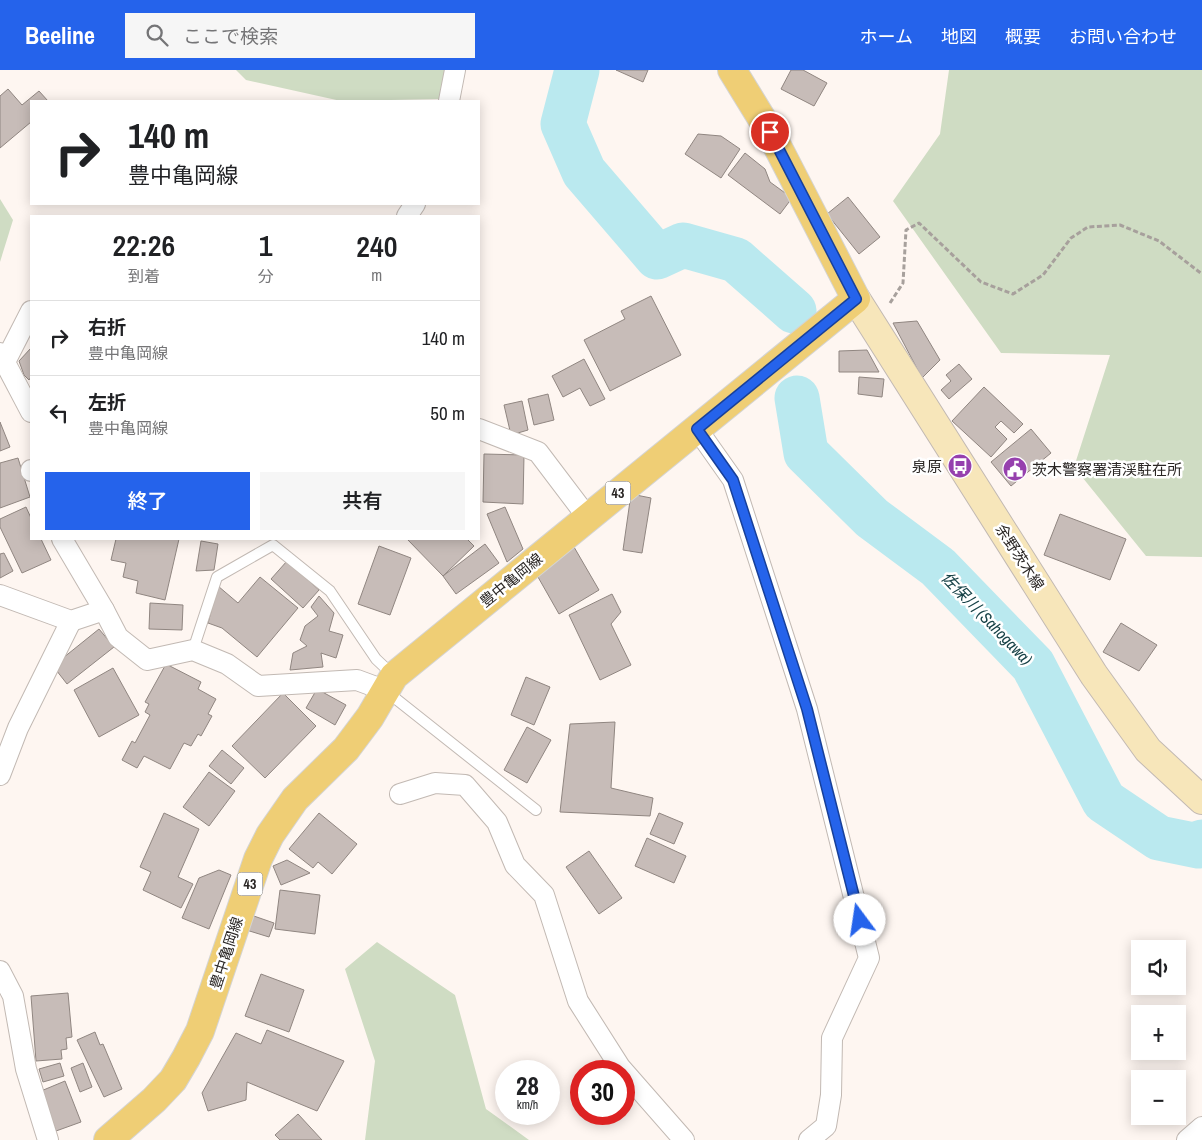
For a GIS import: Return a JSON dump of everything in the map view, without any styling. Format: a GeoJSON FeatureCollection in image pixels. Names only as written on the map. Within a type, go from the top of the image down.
{"type":"FeatureCollection","features":[{"type":"Feature","properties":{"kind":"main road"},"geometry":{"type":"LineString","coordinates":[[732,70],[770,132],[863,310]]}},
{"type":"Feature","properties":{"kind":"main road","name":"豊中亀岡線"},"geometry":{"type":"LineString","coordinates":[[108,1140],[154,1100],[173,1080],[200,1031],[258,859],[270,835],[295,799],[346,749],[370,717],[389,683],[697,429],[863,310]]}},
{"type":"Feature","properties":{"kind":"main road","name":"余野茨木線"},"geometry":{"type":"LineString","coordinates":[[863,310],[1094,675],[1148,750],[1202,800]]}},
{"type":"Feature","properties":{"kind":"street"},"geometry":{"type":"LineString","coordinates":[[449,100],[455,70]]}},
{"type":"Feature","properties":{"kind":"street"},"geometry":{"type":"LineString","coordinates":[[30,313],[2,358],[30,410]]}},
{"type":"Feature","properties":{"kind":"street"},"geometry":{"type":"LineString","coordinates":[[480,429],[538,452],[588,518]]}},
{"type":"Feature","properties":{"kind":"street"},"geometry":{"type":"LineString","coordinates":[[697,429],[733,480],[807,709],[869,958],[832,1038],[831,1095],[826,1126],[809,1140]]}},
{"type":"Feature","properties":{"kind":"street"},"geometry":{"type":"LineString","coordinates":[[63,540],[118,637],[147,660],[193,650],[227,664],[258,686],[357,680],[389,683]]}},
{"type":"Feature","properties":{"kind":"street"},"geometry":{"type":"LineString","coordinates":[[0,595],[71,621],[104,610]]}},
{"type":"Feature","properties":{"kind":"street"},"geometry":{"type":"LineString","coordinates":[[0,775],[18,728],[71,621]]}},
{"type":"Feature","properties":{"kind":"street"},"geometry":{"type":"LineString","coordinates":[[400,794],[435,783],[465,786],[497,822],[515,865],[544,895],[578,1001],[620,1067],[684,1140]]}},
{"type":"Feature","properties":{"kind":"street"},"geometry":{"type":"LineString","coordinates":[[0,971],[14,996],[26,1069],[48,1140]]}},
{"type":"Feature","properties":{"kind":"street"},"geometry":{"type":"LineString","coordinates":[[1187,1140],[1202,1127]]}},
{"type":"Feature","properties":{"kind":"lane"},"geometry":{"type":"LineString","coordinates":[[193,650],[217,577],[273,545],[330,591],[376,659],[389,683],[536,810]]}},
{"type":"Feature","properties":{"kind":"path"},"geometry":{"type":"LineString","coordinates":[[863,310],[884,311],[904,283],[906,230],[919,223],[981,282],[1013,294],[1043,275],[1071,238],[1088,227],[1120,225],[1159,241],[1202,274]]}},
{"type":"Feature","properties":{"kind":"green space"},"geometry":{"type":"Polygon","coordinates":[[[236,70],[449,70],[440,99],[336,100],[246,80],[236,70]]]}},
{"type":"Feature","properties":{"kind":"green space"},"geometry":{"type":"Polygon","coordinates":[[[949,70],[1202,70],[1202,557],[1146,556],[1074,467],[1110,355],[1001,353],[893,201],[940,134],[949,70]]]}},
{"type":"Feature","properties":{"kind":"green space"},"geometry":{"type":"Polygon","coordinates":[[[0,199],[13,220],[0,262],[0,199]]]}},
{"type":"Feature","properties":{"kind":"green space"},"geometry":{"type":"Polygon","coordinates":[[[377,942],[455,995],[486,1109],[495,1115],[495,1125],[508,1125],[529,1140],[365,1140],[375,1061],[345,969],[377,942]]]}},
{"type":"Feature","properties":{"kind":"building"},"geometry":{"type":"Polygon","coordinates":[[[616,70],[648,70],[643,82],[616,70]]]}},
{"type":"Feature","properties":{"kind":"building"},"geometry":{"type":"Polygon","coordinates":[[[791,70],[803,70],[827,83],[814,106],[781,89],[791,70]]]}},
{"type":"Feature","properties":{"kind":"building"},"geometry":{"type":"Polygon","coordinates":[[[8,89],[22,105],[39,91],[47,100],[30,100],[30,123],[0,148],[0,96],[8,89]]]}},
{"type":"Feature","properties":{"kind":"building"},"geometry":{"type":"Polygon","coordinates":[[[698,134],[721,136],[740,149],[721,178],[685,154],[698,134]]]}},
{"type":"Feature","properties":{"kind":"building"},"geometry":{"type":"Polygon","coordinates":[[[745,153],[765,169],[770,182],[792,198],[780,214],[728,175],[745,153]]]}},
{"type":"Feature","properties":{"kind":"building"},"geometry":{"type":"Polygon","coordinates":[[[848,197],[880,237],[859,254],[827,214],[848,197]]]}},
{"type":"Feature","properties":{"kind":"building"},"geometry":{"type":"Polygon","coordinates":[[[651,296],[681,355],[610,391],[584,340],[625,319],[621,311],[651,296]]]}},
{"type":"Feature","properties":{"kind":"building"},"geometry":{"type":"Polygon","coordinates":[[[917,321],[940,360],[922,378],[893,323],[917,321]]]}},
{"type":"Feature","properties":{"kind":"building"},"geometry":{"type":"Polygon","coordinates":[[[30,349],[29,380],[24,375],[19,361],[30,349]]]}},
{"type":"Feature","properties":{"kind":"building"},"geometry":{"type":"Polygon","coordinates":[[[867,350],[879,372],[839,372],[839,351],[867,350]]]}},
{"type":"Feature","properties":{"kind":"building"},"geometry":{"type":"Polygon","coordinates":[[[584,359],[605,399],[590,406],[580,388],[563,397],[552,376],[584,359]]]}},
{"type":"Feature","properties":{"kind":"building"},"geometry":{"type":"Polygon","coordinates":[[[959,364],[972,379],[949,399],[941,390],[951,381],[946,375],[959,364]]]}},
{"type":"Feature","properties":{"kind":"building"},"geometry":{"type":"Polygon","coordinates":[[[859,377],[884,379],[882,397],[858,394],[859,377]]]}},
{"type":"Feature","properties":{"kind":"building"},"geometry":{"type":"Polygon","coordinates":[[[984,387],[1023,424],[1014,433],[1001,421],[995,427],[1007,439],[991,457],[952,421],[984,387]]]}},
{"type":"Feature","properties":{"kind":"building"},"geometry":{"type":"Polygon","coordinates":[[[548,394],[554,420],[534,425],[528,399],[548,394]]]}},
{"type":"Feature","properties":{"kind":"building"},"geometry":{"type":"Polygon","coordinates":[[[522,401],[528,430],[511,435],[504,405],[522,401]]]}},
{"type":"Feature","properties":{"kind":"building"},"geometry":{"type":"Polygon","coordinates":[[[0,422],[10,447],[0,451],[0,422]]]}},
{"type":"Feature","properties":{"kind":"building"},"geometry":{"type":"Polygon","coordinates":[[[1031,429],[1051,453],[1011,486],[991,462],[1031,429]]]}},
{"type":"Feature","properties":{"kind":"building"},"geometry":{"type":"Polygon","coordinates":[[[484,454],[524,455],[523,504],[483,502],[484,454]]]}},
{"type":"Feature","properties":{"kind":"building"},"geometry":{"type":"Polygon","coordinates":[[[18,458],[30,497],[0,508],[0,463],[18,458]]]}},
{"type":"Feature","properties":{"kind":"building"},"geometry":{"type":"Polygon","coordinates":[[[631,494],[651,498],[642,553],[623,550],[631,494]]]}},
{"type":"Feature","properties":{"kind":"building"},"geometry":{"type":"Polygon","coordinates":[[[26,507],[30,516],[30,540],[41,540],[51,560],[22,573],[0,527],[0,519],[26,507]]]}},
{"type":"Feature","properties":{"kind":"building"},"geometry":{"type":"Polygon","coordinates":[[[505,507],[523,549],[507,562],[487,514],[505,507]]]}},
{"type":"Feature","properties":{"kind":"building"},"geometry":{"type":"Polygon","coordinates":[[[1060,514],[1126,539],[1110,580],[1044,555],[1060,514]]]}},
{"type":"Feature","properties":{"kind":"building"},"geometry":{"type":"Polygon","coordinates":[[[116,540],[179,540],[165,600],[136,593],[138,581],[123,577],[126,563],[111,560],[116,540]]]}},
{"type":"Feature","properties":{"kind":"building"},"geometry":{"type":"Polygon","coordinates":[[[408,540],[468,540],[474,546],[443,576],[408,540]]]}},
{"type":"Feature","properties":{"kind":"building"},"geometry":{"type":"Polygon","coordinates":[[[201,541],[218,544],[214,570],[196,571],[201,541]]]}},
{"type":"Feature","properties":{"kind":"building"},"geometry":{"type":"Polygon","coordinates":[[[485,544],[499,563],[456,594],[443,576],[485,544]]]}},
{"type":"Feature","properties":{"kind":"building"},"geometry":{"type":"Polygon","coordinates":[[[379,546],[411,558],[390,615],[358,604],[379,546]]]}},
{"type":"Feature","properties":{"kind":"building"},"geometry":{"type":"Polygon","coordinates":[[[574,547],[599,590],[559,614],[534,570],[574,547]]]}},
{"type":"Feature","properties":{"kind":"building"},"geometry":{"type":"Polygon","coordinates":[[[4,553],[13,571],[0,578],[0,554],[4,553]]]}},
{"type":"Feature","properties":{"kind":"building"},"geometry":{"type":"Polygon","coordinates":[[[287,561],[319,590],[303,608],[271,579],[287,561]]]}},
{"type":"Feature","properties":{"kind":"building"},"geometry":{"type":"Polygon","coordinates":[[[260,577],[298,608],[257,657],[222,628],[208,623],[218,586],[238,603],[260,577]]]}},
{"type":"Feature","properties":{"kind":"building"},"geometry":{"type":"Polygon","coordinates":[[[612,594],[621,612],[611,624],[631,665],[600,680],[569,615],[612,594]]]}},
{"type":"Feature","properties":{"kind":"building"},"geometry":{"type":"Polygon","coordinates":[[[319,596],[334,613],[329,631],[343,635],[336,658],[321,653],[323,667],[290,670],[293,653],[307,646],[300,640],[305,626],[318,616],[311,607],[319,596]]]}},
{"type":"Feature","properties":{"kind":"building"},"geometry":{"type":"Polygon","coordinates":[[[150,603],[183,605],[182,630],[149,629],[150,603]]]}},
{"type":"Feature","properties":{"kind":"building"},"geometry":{"type":"Polygon","coordinates":[[[1121,623],[1157,645],[1139,671],[1103,652],[1121,623]]]}},
{"type":"Feature","properties":{"kind":"building"},"geometry":{"type":"Polygon","coordinates":[[[99,629],[114,647],[67,684],[53,666],[99,629]]]}},
{"type":"Feature","properties":{"kind":"building"},"geometry":{"type":"Polygon","coordinates":[[[166,664],[201,682],[198,689],[216,699],[208,714],[212,716],[201,736],[198,734],[191,746],[184,743],[170,769],[144,756],[137,768],[122,760],[132,741],[135,743],[150,715],[145,712],[149,704],[145,702],[166,664]]]}},
{"type":"Feature","properties":{"kind":"building"},"geometry":{"type":"Polygon","coordinates":[[[113,668],[139,715],[99,737],[74,690],[113,668]]]}},
{"type":"Feature","properties":{"kind":"building"},"geometry":{"type":"Polygon","coordinates":[[[526,677],[550,687],[534,725],[511,715],[526,677]]]}},
{"type":"Feature","properties":{"kind":"building"},"geometry":{"type":"Polygon","coordinates":[[[317,689],[346,705],[335,725],[306,708],[317,689]]]}},
{"type":"Feature","properties":{"kind":"building"},"geometry":{"type":"Polygon","coordinates":[[[283,693],[316,726],[265,778],[232,746],[283,693]]]}},
{"type":"Feature","properties":{"kind":"building"},"geometry":{"type":"Polygon","coordinates":[[[615,722],[611,788],[653,798],[650,816],[560,812],[570,724],[615,722]]]}},
{"type":"Feature","properties":{"kind":"building"},"geometry":{"type":"Polygon","coordinates":[[[527,727],[551,740],[527,783],[504,770],[527,727]]]}},
{"type":"Feature","properties":{"kind":"building"},"geometry":{"type":"Polygon","coordinates":[[[222,750],[244,768],[231,784],[209,766],[222,750]]]}},
{"type":"Feature","properties":{"kind":"building"},"geometry":{"type":"Polygon","coordinates":[[[209,772],[235,791],[209,826],[183,807],[209,772]]]}},
{"type":"Feature","properties":{"kind":"building"},"geometry":{"type":"Polygon","coordinates":[[[164,813],[199,829],[178,877],[193,884],[181,908],[143,890],[151,872],[140,867],[164,813]]]}},
{"type":"Feature","properties":{"kind":"building"},"geometry":{"type":"Polygon","coordinates":[[[319,813],[357,844],[332,874],[318,862],[313,868],[289,849],[319,813]]]}},
{"type":"Feature","properties":{"kind":"building"},"geometry":{"type":"Polygon","coordinates":[[[659,813],[683,823],[674,844],[650,834],[659,813]]]}},
{"type":"Feature","properties":{"kind":"building"},"geometry":{"type":"Polygon","coordinates":[[[647,838],[686,856],[674,883],[635,866],[647,838]]]}},
{"type":"Feature","properties":{"kind":"building"},"geometry":{"type":"Polygon","coordinates":[[[589,851],[622,898],[599,914],[566,867],[589,851]]]}},
{"type":"Feature","properties":{"kind":"building"},"geometry":{"type":"Polygon","coordinates":[[[287,860],[310,873],[281,885],[273,866],[287,860]]]}},
{"type":"Feature","properties":{"kind":"building"},"geometry":{"type":"Polygon","coordinates":[[[219,870],[231,875],[209,929],[182,918],[199,878],[219,870]]]}},
{"type":"Feature","properties":{"kind":"building"},"geometry":{"type":"Polygon","coordinates":[[[280,890],[320,895],[315,934],[275,929],[280,890]]]}},
{"type":"Feature","properties":{"kind":"building"},"geometry":{"type":"Polygon","coordinates":[[[248,914],[274,923],[269,937],[243,929],[248,914]]]}},
{"type":"Feature","properties":{"kind":"building"},"geometry":{"type":"Polygon","coordinates":[[[261,974],[304,990],[289,1032],[245,1016],[261,974]]]}},
{"type":"Feature","properties":{"kind":"building"},"geometry":{"type":"Polygon","coordinates":[[[68,993],[72,1037],[66,1038],[67,1049],[61,1050],[62,1059],[36,1061],[31,996],[68,993]]]}},
{"type":"Feature","properties":{"kind":"building"},"geometry":{"type":"Polygon","coordinates":[[[267,1030],[344,1061],[317,1111],[247,1082],[246,1100],[208,1111],[202,1093],[236,1033],[261,1044],[267,1030]]]}},
{"type":"Feature","properties":{"kind":"building"},"geometry":{"type":"Polygon","coordinates":[[[95,1032],[100,1045],[103,1044],[122,1089],[104,1097],[77,1040],[95,1032]]]}},
{"type":"Feature","properties":{"kind":"building"},"geometry":{"type":"Polygon","coordinates":[[[60,1063],[64,1076],[43,1082],[39,1069],[60,1063]]]}},
{"type":"Feature","properties":{"kind":"building"},"geometry":{"type":"Polygon","coordinates":[[[83,1063],[92,1087],[80,1092],[71,1068],[83,1063]]]}},
{"type":"Feature","properties":{"kind":"building"},"geometry":{"type":"Polygon","coordinates":[[[65,1081],[81,1122],[56,1131],[41,1091],[65,1081]]]}},
{"type":"Feature","properties":{"kind":"building"},"geometry":{"type":"Polygon","coordinates":[[[298,1114],[322,1140],[280,1140],[275,1135],[298,1114]]]}},
{"type":"Feature","properties":{"kind":"waterway","name":"佐保川 (Sahogawa)"},"geometry":{"type":"LineString","coordinates":[[577,70],[563,124],[584,172],[657,257],[683,245],[736,260],[794,311]]}},
{"type":"Feature","properties":{"kind":"waterway","name":"佐保川 (Sahogawa)"},"geometry":{"type":"LineString","coordinates":[[797,398],[806,453],[872,518],[938,567],[1033,665],[1104,801],[1159,838],[1198,846],[1202,842]]}},
{"type":"Feature","properties":{"kind":"place","name":"泉原"},"geometry":{"type":"Point","coordinates":[960,466]}},
{"type":"Feature","properties":{"kind":"place","name":"茨木警察署清渓駐在所"},"geometry":{"type":"Point","coordinates":[1015,469]}},
{"type":"Feature","properties":{"kind":"route"},"geometry":{"type":"LineString","coordinates":[[770,132],[856,299],[697,429],[733,480],[807,709],[860,920]]}}]}
